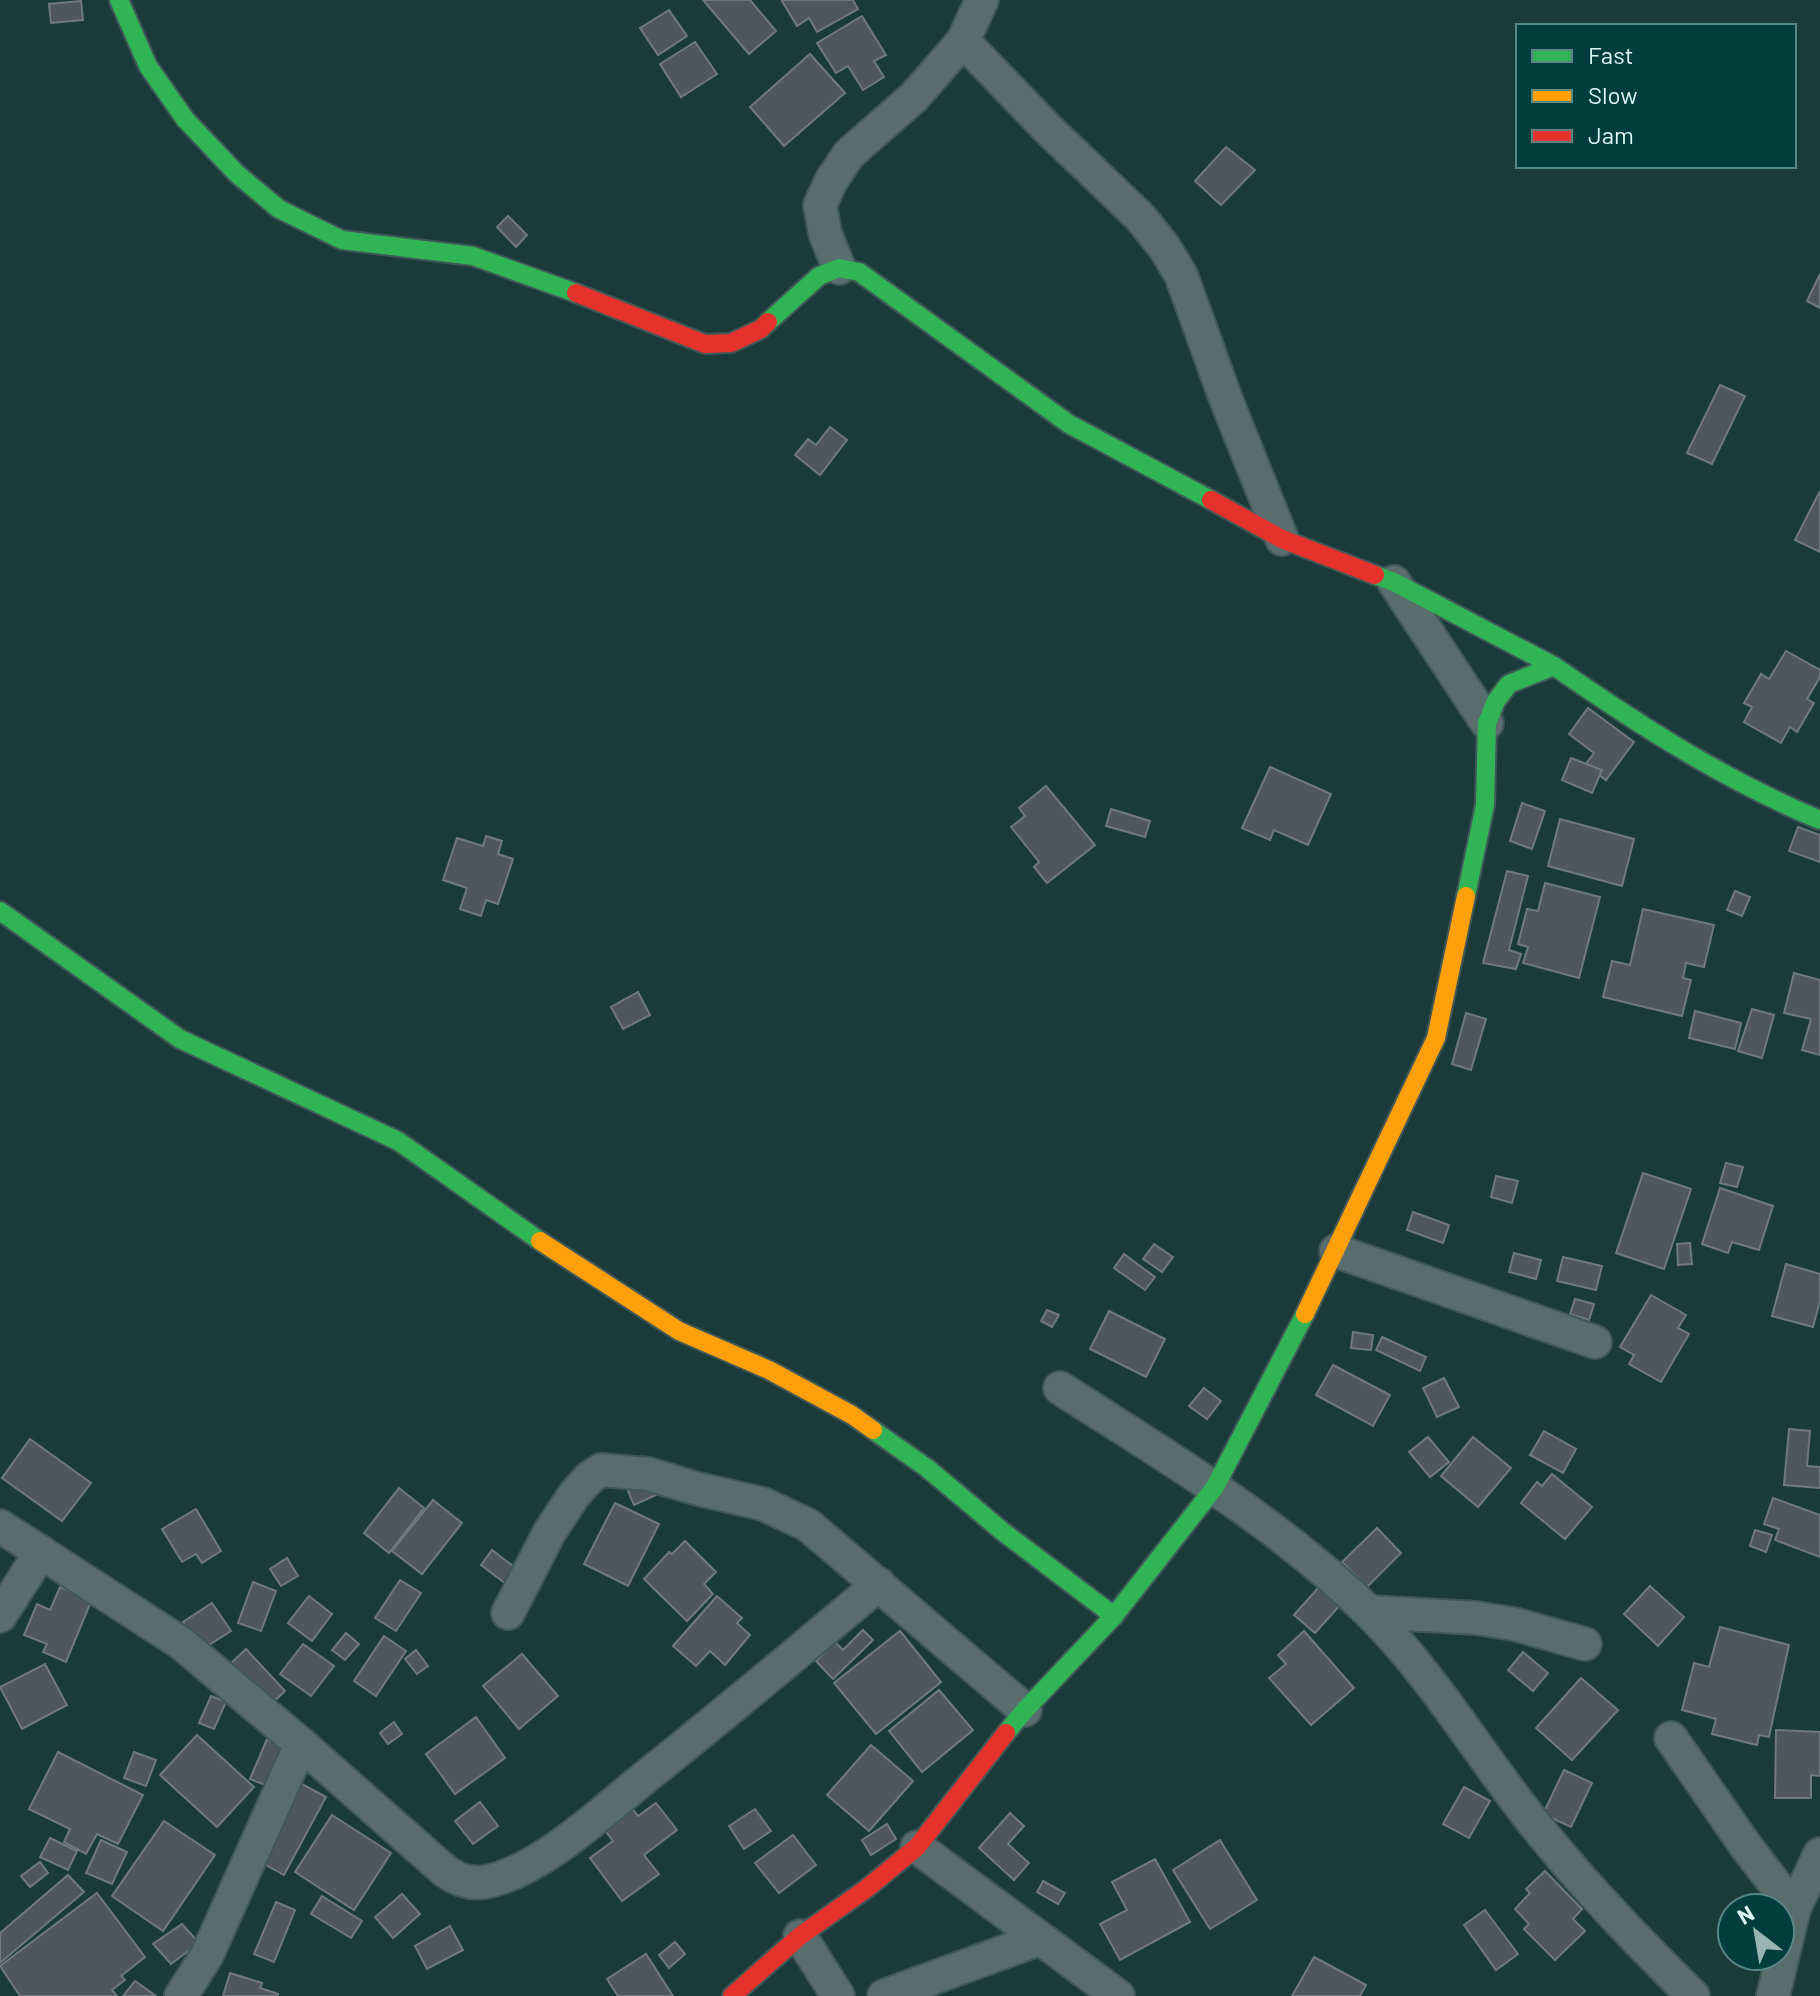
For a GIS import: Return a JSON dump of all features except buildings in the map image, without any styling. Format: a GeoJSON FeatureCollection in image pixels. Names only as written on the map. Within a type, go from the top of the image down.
{"type":"FeatureCollection","features":[{"type":"Feature","properties":{"kind":"street"},"geometry":{"type":"LineString","coordinates":[[119,0],[148,66],[185,119],[237,174],[279,209],[342,240],[473,256],[520,271],[705,344],[731,343],[761,329],[819,276],[839,268],[859,272],[1069,424],[1282,539],[1394,582],[1554,666],[1710,767],[1820,820]]}},
{"type":"Feature","properties":{"kind":"street"},"geometry":{"type":"LineString","coordinates":[[839,268],[825,233],[820,205],[831,181],[849,154],[914,97],[963,41],[982,0]]}},
{"type":"Feature","properties":{"kind":"street"},"geometry":{"type":"LineString","coordinates":[[963,41],[1048,129],[1141,218],[1164,247],[1181,275],[1227,402],[1282,539]]}},
{"type":"Feature","properties":{"kind":"street"},"geometry":{"type":"LineString","coordinates":[[1394,582],[1487,723]]}},
{"type":"Feature","properties":{"kind":"street"},"geometry":{"type":"LineString","coordinates":[[732,1996],[800,1936],[866,1889],[917,1847],[1025,1710],[1114,1616],[1215,1487],[1282,1362],[1436,1038],[1485,805],[1487,723],[1501,692],[1509,684],[1554,666]]}},
{"type":"Feature","properties":{"kind":"street"},"geometry":{"type":"LineString","coordinates":[[0,911],[180,1039],[398,1141],[562,1257],[679,1331],[769,1370],[852,1415],[927,1468],[1002,1531],[1114,1616]]}},
{"type":"Feature","properties":{"kind":"street"},"geometry":{"type":"LineString","coordinates":[[1336,1251],[1595,1342]]}},
{"type":"Feature","properties":{"kind":"street"},"geometry":{"type":"LineString","coordinates":[[1060,1388],[1215,1487],[1295,1547],[1370,1612],[1431,1685],[1533,1822],[1590,1890],[1693,1996]]}},
{"type":"Feature","properties":{"kind":"street"},"geometry":{"type":"LineString","coordinates":[[508,1613],[549,1533],[589,1478],[601,1470],[648,1474],[763,1504],[808,1525],[1025,1710]]}},
{"type":"Feature","properties":{"kind":"street"},"geometry":{"type":"LineString","coordinates":[[0,1526],[181,1643],[445,1871],[470,1883],[486,1882],[532,1863],[588,1824],[755,1691],[879,1584]]}},
{"type":"Feature","properties":{"kind":"street"},"geometry":{"type":"LineString","coordinates":[[0,1616],[41,1552]]}},
{"type":"Feature","properties":{"kind":"street"},"geometry":{"type":"LineString","coordinates":[[1370,1612],[1431,1614],[1501,1622],[1585,1644]]}},
{"type":"Feature","properties":{"kind":"street"},"geometry":{"type":"LineString","coordinates":[[1671,1738],[1781,1892]]}},
{"type":"Feature","properties":{"kind":"street"},"geometry":{"type":"LineString","coordinates":[[181,1996],[207,1955],[301,1744]]}},
{"type":"Feature","properties":{"kind":"street"},"geometry":{"type":"LineString","coordinates":[[917,1847],[1118,1996]]}},
{"type":"Feature","properties":{"kind":"street"},"geometry":{"type":"LineString","coordinates":[[1796,1905],[1820,1854]]}},
{"type":"Feature","properties":{"kind":"street"},"geometry":{"type":"LineString","coordinates":[[800,1936],[838,1996]]}},
{"type":"Feature","properties":{"kind":"street"},"geometry":{"type":"LineString","coordinates":[[884,1996],[1039,1939]]}},
{"type":"Feature","properties":{"kind":"street"},"geometry":{"type":"LineString","coordinates":[[1773,1996],[1779,1972]]}},
{"type":"Feature","properties":{"kind":"traffic: fast"},"geometry":{"type":"LineString","coordinates":[[119,0],[148,66],[185,119],[237,174],[279,209],[342,240],[473,256],[576,293]]}},
{"type":"Feature","properties":{"kind":"traffic: fast"},"geometry":{"type":"LineString","coordinates":[[768,322],[819,276],[839,268],[859,272],[1069,424],[1211,500]]}},
{"type":"Feature","properties":{"kind":"traffic: fast"},"geometry":{"type":"LineString","coordinates":[[1375,575],[1554,666]]}},
{"type":"Feature","properties":{"kind":"traffic: fast"},"geometry":{"type":"LineString","coordinates":[[1466,896],[1485,805],[1487,723],[1496,701],[1509,684],[1554,666],[1683,750],[1750,787],[1820,820]]}},
{"type":"Feature","properties":{"kind":"traffic: fast"},"geometry":{"type":"LineString","coordinates":[[0,911],[180,1039],[398,1141],[540,1241]]}},
{"type":"Feature","properties":{"kind":"traffic: fast"},"geometry":{"type":"LineString","coordinates":[[1006,1733],[1114,1616],[1215,1487],[1305,1314]]}},
{"type":"Feature","properties":{"kind":"traffic: fast"},"geometry":{"type":"LineString","coordinates":[[873,1430],[927,1468],[1002,1531],[1114,1616]]}},
{"type":"Feature","properties":{"kind":"traffic: slow"},"geometry":{"type":"LineString","coordinates":[[1305,1314],[1436,1038],[1466,896]]}},
{"type":"Feature","properties":{"kind":"traffic: slow"},"geometry":{"type":"LineString","coordinates":[[540,1241],[679,1331],[769,1370],[852,1415],[873,1430]]}},
{"type":"Feature","properties":{"kind":"traffic: jam"},"geometry":{"type":"LineString","coordinates":[[576,293],[705,344],[731,343],[761,329],[768,322]]}},
{"type":"Feature","properties":{"kind":"traffic: jam"},"geometry":{"type":"LineString","coordinates":[[1211,500],[1282,539],[1375,575]]}},
{"type":"Feature","properties":{"kind":"traffic: jam"},"geometry":{"type":"LineString","coordinates":[[732,1996],[800,1936],[866,1889],[917,1847],[1006,1733]]}}]}
